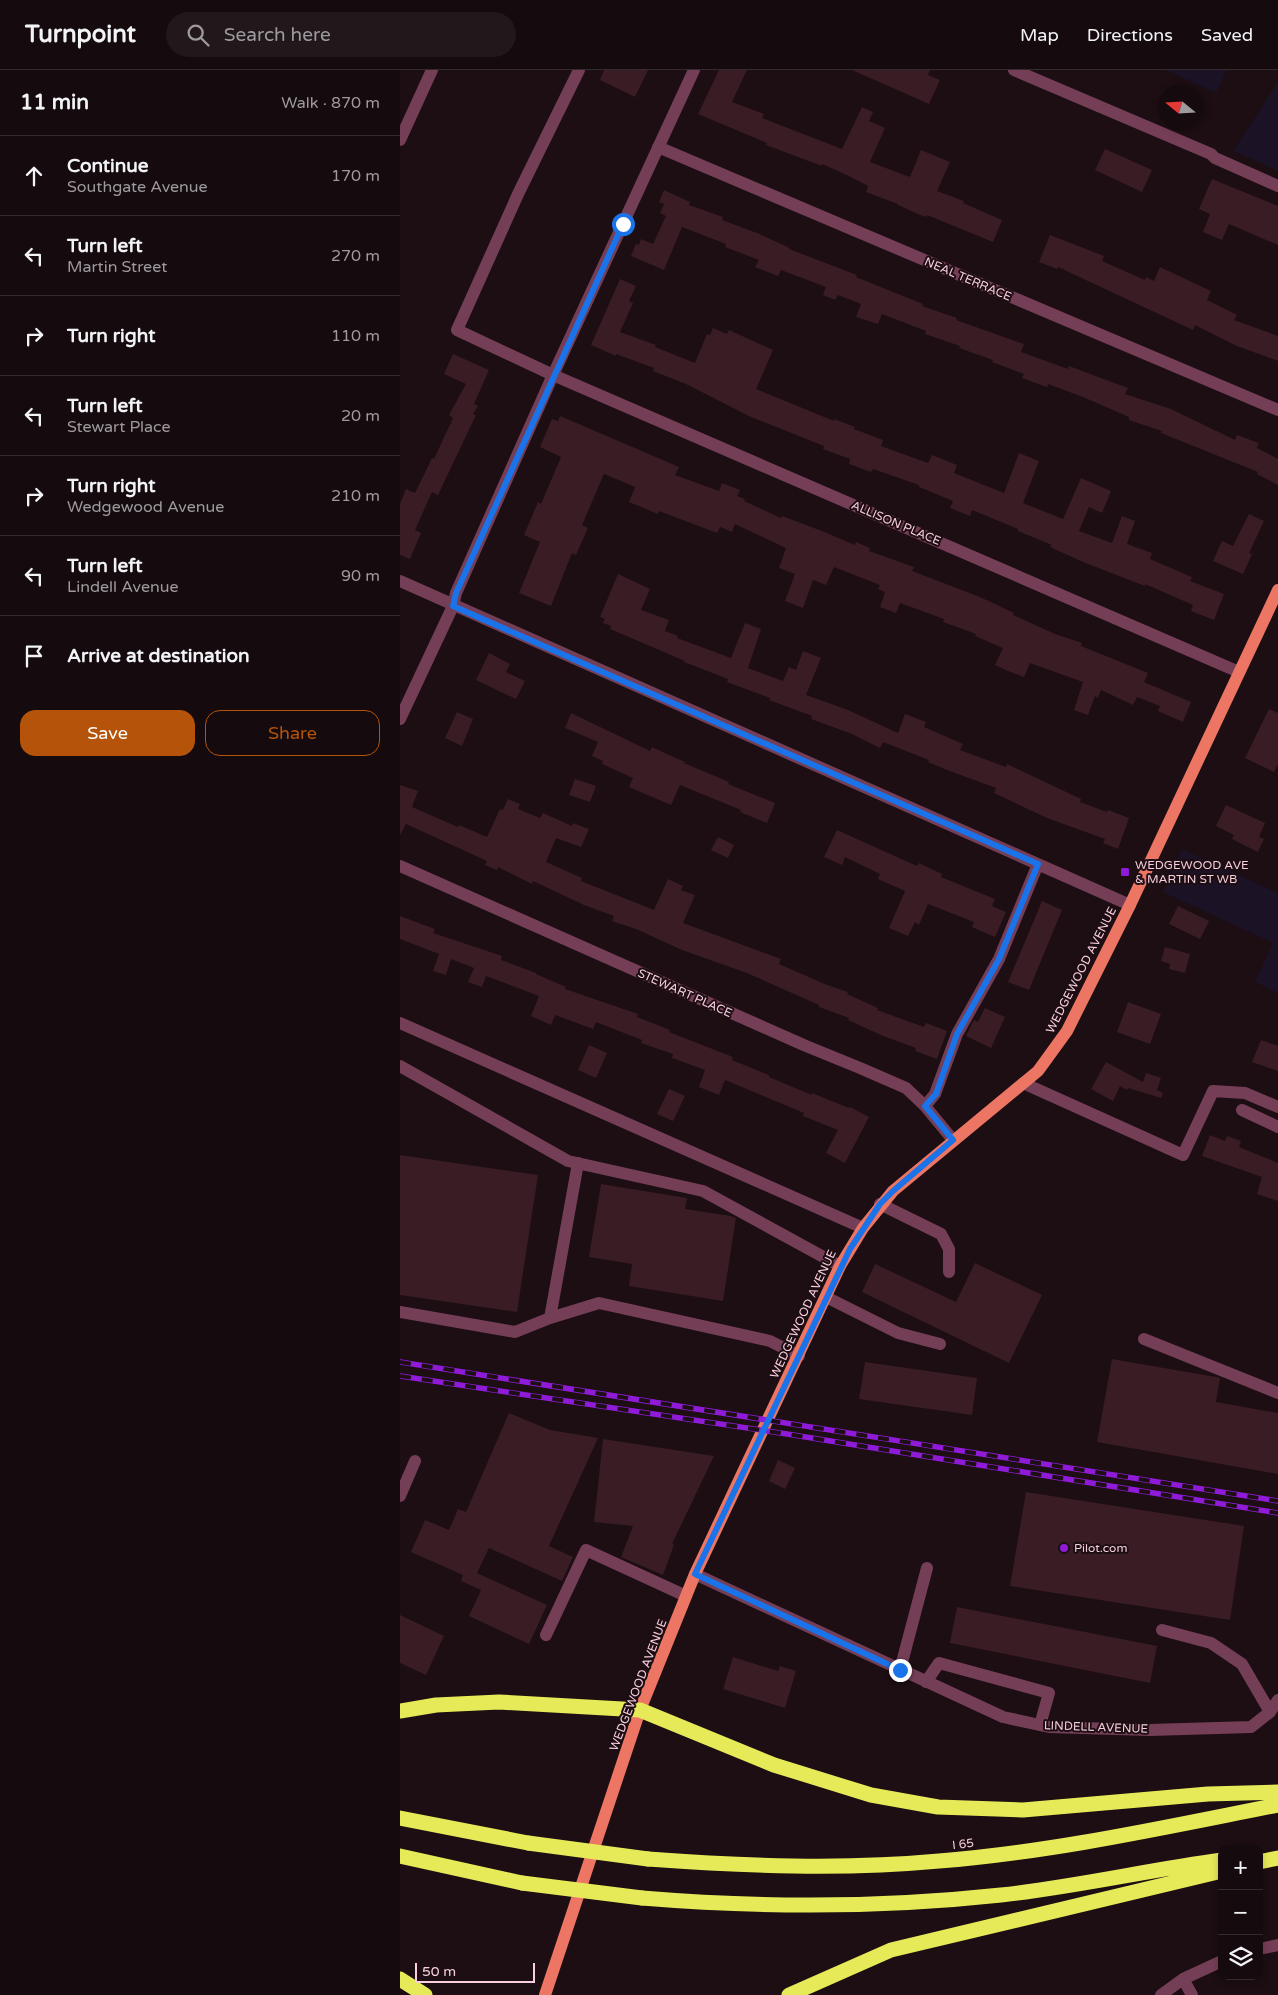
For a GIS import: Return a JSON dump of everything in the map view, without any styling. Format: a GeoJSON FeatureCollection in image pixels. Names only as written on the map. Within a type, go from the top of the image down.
{"type":"FeatureCollection","features":[{"type":"Feature","properties":{"kind":"highway"},"geometry":{"type":"LineString","coordinates":[[400,1711],[436,1705],[499,1702],[640,1710],[774,1765],[871,1795],[920,1804],[968,1809],[1023,1810],[1208,1794],[1278,1792]]}},
{"type":"Feature","properties":{"kind":"highway","name":"I 65"},"geometry":{"type":"LineString","coordinates":[[400,1818],[528,1843],[648,1859],[794,1867],[938,1862],[1094,1841],[1278,1805]]}},
{"type":"Feature","properties":{"kind":"highway"},"geometry":{"type":"LineString","coordinates":[[1263,1854],[1278,1852]]}},
{"type":"Feature","properties":{"kind":"highway"},"geometry":{"type":"LineString","coordinates":[[400,1856],[522,1883],[642,1898],[710,1904],[766,1906],[915,1903],[1012,1893],[1125,1877],[1218,1861]]}},
{"type":"Feature","properties":{"kind":"highway"},"geometry":{"type":"LineString","coordinates":[[1263,1861],[1278,1858]]}},
{"type":"Feature","properties":{"kind":"highway"},"geometry":{"type":"LineString","coordinates":[[789,1995],[890,1950],[1218,1872]]}},
{"type":"Feature","properties":{"kind":"highway"},"geometry":{"type":"LineString","coordinates":[[400,1979],[425,1995]]}},
{"type":"Feature","properties":{"kind":"main road","name":"WEDGEWOOD AVENUE"},"geometry":{"type":"LineString","coordinates":[[545,1995],[640,1710],[686,1596],[840,1266],[862,1228],[880,1204],[953,1140],[1038,1071],[1067,1031],[1130,905],[1278,590]]}},
{"type":"Feature","properties":{"kind":"street"},"geometry":{"type":"LineString","coordinates":[[400,140],[432,70]]}},
{"type":"Feature","properties":{"kind":"street","name":"ALLISON PLACE"},"geometry":{"type":"LineString","coordinates":[[579,70],[519,192],[457,330],[553,375],[1239,672]]}},
{"type":"Feature","properties":{"kind":"street"},"geometry":{"type":"LineString","coordinates":[[400,719],[453,606],[456,593],[553,375],[694,70]]}},
{"type":"Feature","properties":{"kind":"street"},"geometry":{"type":"LineString","coordinates":[[1014,70],[1211,154],[1215,158],[1278,186]]}},
{"type":"Feature","properties":{"kind":"street","name":"NEAL TERRACE"},"geometry":{"type":"LineString","coordinates":[[658,147],[1278,410]]}},
{"type":"Feature","properties":{"kind":"street"},"geometry":{"type":"LineString","coordinates":[[400,581],[1130,905]]}},
{"type":"Feature","properties":{"kind":"street"},"geometry":{"type":"LineString","coordinates":[[925,1106],[936,1094],[957,1034],[999,959],[1038,864]]}},
{"type":"Feature","properties":{"kind":"street","name":"STEWART PLACE"},"geometry":{"type":"LineString","coordinates":[[400,866],[806,1046],[906,1088],[925,1106],[953,1140]]}},
{"type":"Feature","properties":{"kind":"street"},"geometry":{"type":"LineString","coordinates":[[400,1023],[862,1228]]}},
{"type":"Feature","properties":{"kind":"street"},"geometry":{"type":"LineString","coordinates":[[400,1066],[568,1161],[703,1191],[840,1266]]}},
{"type":"Feature","properties":{"kind":"street"},"geometry":{"type":"LineString","coordinates":[[1023,1084],[1184,1154],[1213,1091],[1245,1093],[1278,1107]]}},
{"type":"Feature","properties":{"kind":"street"},"geometry":{"type":"LineString","coordinates":[[1242,1110],[1278,1127]]}},
{"type":"Feature","properties":{"kind":"street"},"geometry":{"type":"LineString","coordinates":[[550,1318],[578,1163]]}},
{"type":"Feature","properties":{"kind":"street"},"geometry":{"type":"LineString","coordinates":[[880,1204],[941,1234],[949,1249],[949,1272]]}},
{"type":"Feature","properties":{"kind":"street"},"geometry":{"type":"LineString","coordinates":[[826,1297],[898,1333],[940,1344]]}},
{"type":"Feature","properties":{"kind":"street"},"geometry":{"type":"LineString","coordinates":[[400,1312],[515,1332],[550,1318],[599,1303],[770,1341],[799,1356]]}},
{"type":"Feature","properties":{"kind":"street"},"geometry":{"type":"LineString","coordinates":[[1144,1339],[1278,1393]]}},
{"type":"Feature","properties":{"kind":"street"},"geometry":{"type":"LineString","coordinates":[[400,1496],[415,1461]]}},
{"type":"Feature","properties":{"kind":"street"},"geometry":{"type":"LineString","coordinates":[[546,1635],[586,1550],[686,1596]]}},
{"type":"Feature","properties":{"kind":"street"},"geometry":{"type":"LineString","coordinates":[[900,1670],[927,1568]]}},
{"type":"Feature","properties":{"kind":"street","name":"LINDELL AVENUE"},"geometry":{"type":"LineString","coordinates":[[695,1574],[1004,1717],[1049,1728],[1150,1730],[1251,1727],[1270,1712],[1278,1700]]}},
{"type":"Feature","properties":{"kind":"street"},"geometry":{"type":"LineString","coordinates":[[1162,1630],[1211,1643],[1242,1664],[1270,1712]]}},
{"type":"Feature","properties":{"kind":"street"},"geometry":{"type":"LineString","coordinates":[[926,1682],[939,1663],[1048,1693],[1040,1725]]}},
{"type":"Feature","properties":{"kind":"street"},"geometry":{"type":"LineString","coordinates":[[1263,1948],[1278,1945]]}},
{"type":"Feature","properties":{"kind":"street"},"geometry":{"type":"LineString","coordinates":[[1161,1995],[1183,1979],[1218,1963]]}},
{"type":"Feature","properties":{"kind":"street"},"geometry":{"type":"LineString","coordinates":[[1183,1979],[1192,1995]]}},
{"type":"Feature","properties":{"kind":"shaded area"},"geometry":{"type":"Polygon","coordinates":[[[1165,70],[1227,70],[1216,93],[1203,87],[1203,85],[1198,85],[1165,70]]]}},
{"type":"Feature","properties":{"kind":"shaded area"},"geometry":{"type":"Polygon","coordinates":[[[1278,82],[1278,171],[1233,151],[1278,82]]]}},
{"type":"Feature","properties":{"kind":"shaded area"},"geometry":{"type":"Polygon","coordinates":[[[1182,849],[1278,893],[1278,993],[1255,982],[1273,943],[1163,892],[1182,849]]]}},
{"type":"Feature","properties":{"kind":"building"},"geometry":{"type":"Polygon","coordinates":[[[604,70],[648,70],[635,97],[600,80],[604,70]]]}},
{"type":"Feature","properties":{"kind":"building"},"geometry":{"type":"Polygon","coordinates":[[[719,70],[747,70],[732,102],[764,114],[762,118],[842,149],[862,107],[873,112],[869,121],[885,128],[870,162],[910,177],[921,150],[950,162],[937,191],[964,201],[963,203],[1002,220],[993,242],[866,192],[868,186],[849,176],[822,164],[822,166],[766,145],[767,143],[698,114],[719,70]]]}},
{"type":"Feature","properties":{"kind":"building"},"geometry":{"type":"Polygon","coordinates":[[[852,70],[930,70],[928,75],[940,80],[929,104],[852,70]]]}},
{"type":"Feature","properties":{"kind":"building"},"geometry":{"type":"Polygon","coordinates":[[[1105,149],[1152,170],[1142,192],[1095,170],[1105,149]]]}},
{"type":"Feature","properties":{"kind":"building"},"geometry":{"type":"Polygon","coordinates":[[[1212,179],[1278,206],[1278,245],[1229,224],[1222,240],[1203,232],[1210,214],[1199,209],[1212,179]]]}},
{"type":"Feature","properties":{"kind":"building"},"geometry":{"type":"Polygon","coordinates":[[[664,190],[690,202],[689,205],[723,217],[722,220],[757,233],[789,249],[857,275],[856,277],[923,304],[922,306],[1024,344],[1021,352],[1068,369],[1069,366],[1128,388],[1125,394],[1171,409],[1235,440],[1237,435],[1259,443],[1257,448],[1278,459],[1278,485],[1257,474],[1258,472],[1161,433],[1162,431],[1129,420],[1129,417],[1083,397],[1048,384],[1047,387],[1022,378],[1024,374],[959,348],[960,346],[925,334],[926,331],[882,314],[878,324],[856,317],[861,304],[838,295],[835,300],[823,295],[826,287],[781,270],[778,276],[755,267],[759,260],[725,247],[726,244],[682,227],[664,270],[631,256],[636,244],[639,245],[641,239],[653,244],[666,216],[660,213],[664,204],[659,202],[664,190]]]}},
{"type":"Feature","properties":{"kind":"building"},"geometry":{"type":"Polygon","coordinates":[[[1050,235],[1104,256],[1102,261],[1145,280],[1146,277],[1154,281],[1160,267],[1211,291],[1207,300],[1237,315],[1234,320],[1278,336],[1278,361],[1237,346],[1195,325],[1193,330],[1058,267],[1057,269],[1039,262],[1050,235]]]}},
{"type":"Feature","properties":{"kind":"building"},"geometry":{"type":"Polygon","coordinates":[[[620,279],[636,286],[629,301],[633,303],[620,332],[656,345],[655,347],[695,363],[707,334],[710,335],[713,328],[727,334],[729,330],[773,350],[756,389],[834,421],[834,419],[855,427],[854,429],[883,440],[881,446],[928,463],[932,455],[957,465],[954,473],[1004,493],[1019,453],[1039,461],[1023,503],[1063,519],[1081,478],[1111,491],[1102,513],[1089,507],[1079,531],[1112,543],[1122,516],[1135,521],[1127,544],[1152,553],[1150,559],[1192,577],[1190,581],[1224,594],[1214,620],[1191,611],[1193,605],[1145,584],[1145,586],[1083,562],[1050,547],[1052,545],[1018,531],[1018,529],[972,510],[970,516],[950,508],[953,501],[919,487],[919,485],[873,469],[871,472],[849,464],[850,459],[823,449],[824,446],[751,417],[686,384],[653,371],[654,368],[616,354],[616,356],[591,345],[620,279]]]}},
{"type":"Feature","properties":{"kind":"building"},"geometry":{"type":"Polygon","coordinates":[[[453,354],[489,370],[474,404],[478,406],[473,414],[476,415],[438,495],[432,492],[415,530],[421,533],[410,559],[400,555],[400,504],[406,489],[415,493],[432,458],[434,459],[453,418],[449,415],[466,384],[444,374],[453,354]]]}},
{"type":"Feature","properties":{"kind":"building"},"geometry":{"type":"Polygon","coordinates":[[[560,416],[679,467],[675,475],[719,491],[722,483],[740,490],[737,496],[745,499],[744,501],[781,518],[782,516],[855,545],[856,542],[870,548],[869,551],[914,567],[912,571],[980,597],[1014,613],[1013,615],[1055,634],[1082,643],[1081,646],[1148,673],[1144,682],[1191,702],[1183,722],[1158,711],[1160,706],[1137,697],[1133,705],[1101,690],[1098,698],[1095,696],[1088,715],[1074,710],[1083,682],[1030,663],[1024,677],[995,665],[1003,648],[975,636],[976,634],[943,622],[944,619],[900,603],[896,613],[880,607],[885,592],[878,589],[880,585],[834,567],[826,585],[813,580],[803,608],[785,601],[795,574],[779,568],[786,548],[735,524],[732,532],[720,527],[717,533],[659,511],[658,514],[629,502],[635,487],[604,474],[582,525],[588,528],[576,555],[572,553],[551,606],[519,593],[540,542],[524,535],[538,502],[541,504],[561,457],[540,447],[552,419],[558,421],[560,416]]]}},
{"type":"Feature","properties":{"kind":"building"},"geometry":{"type":"Polygon","coordinates":[[[1249,514],[1264,521],[1249,553],[1252,554],[1243,574],[1213,561],[1222,541],[1233,546],[1249,514]]]}},
{"type":"Feature","properties":{"kind":"building"},"geometry":{"type":"Polygon","coordinates":[[[618,574],[650,589],[641,610],[669,620],[665,631],[678,636],[677,638],[731,658],[745,623],[761,629],[748,668],[783,681],[789,667],[796,670],[803,651],[821,658],[806,695],[848,710],[898,733],[905,714],[926,722],[924,727],[963,744],[960,750],[1006,767],[1007,764],[1081,799],[1080,802],[1129,818],[1118,849],[1103,843],[1105,839],[1047,818],[994,793],[996,788],[947,770],[928,762],[929,760],[883,742],[880,748],[852,734],[811,719],[812,716],[727,682],[728,679],[684,662],[610,629],[611,626],[603,623],[605,619],[600,617],[618,574]]]}},
{"type":"Feature","properties":{"kind":"building"},"geometry":{"type":"Polygon","coordinates":[[[489,653],[510,664],[506,672],[525,681],[516,699],[476,680],[489,653]]]}},
{"type":"Feature","properties":{"kind":"building"},"geometry":{"type":"Polygon","coordinates":[[[1269,709],[1278,713],[1278,764],[1274,772],[1245,758],[1269,709]]]}},
{"type":"Feature","properties":{"kind":"building"},"geometry":{"type":"Polygon","coordinates":[[[457,712],[473,719],[462,746],[445,738],[457,712]]]}},
{"type":"Feature","properties":{"kind":"building"},"geometry":{"type":"Polygon","coordinates":[[[571,713],[650,751],[652,747],[729,782],[728,784],[775,803],[767,823],[740,812],[741,810],[680,785],[671,805],[629,787],[633,778],[602,764],[603,761],[592,756],[598,742],[565,728],[571,713]]]}},
{"type":"Feature","properties":{"kind":"building"},"geometry":{"type":"Polygon","coordinates":[[[575,779],[596,786],[590,802],[569,795],[575,779]]]}},
{"type":"Feature","properties":{"kind":"building"},"geometry":{"type":"Polygon","coordinates":[[[400,785],[418,791],[412,807],[487,837],[500,809],[503,810],[508,799],[520,804],[518,809],[540,818],[543,813],[572,826],[573,823],[589,829],[581,847],[556,838],[546,862],[582,878],[581,881],[654,910],[668,879],[683,886],[681,890],[695,895],[683,923],[781,959],[779,964],[848,992],[847,994],[878,1008],[877,1010],[924,1027],[926,1023],[947,1031],[937,1059],[915,1051],[916,1048],[883,1036],[848,1020],[849,1018],[819,1007],[819,1005],[747,973],[682,950],[636,929],[612,921],[614,916],[584,905],[533,881],[532,884],[498,867],[497,870],[485,865],[487,861],[406,824],[400,835],[400,785]]]}},
{"type":"Feature","properties":{"kind":"building"},"geometry":{"type":"Polygon","coordinates":[[[1226,805],[1265,823],[1259,837],[1264,839],[1258,852],[1232,839],[1234,835],[1216,826],[1226,805]]]}},
{"type":"Feature","properties":{"kind":"building"},"geometry":{"type":"Polygon","coordinates":[[[837,830],[917,866],[919,863],[942,874],[941,877],[995,899],[992,906],[1006,912],[995,937],[972,927],[974,922],[928,904],[919,925],[915,922],[908,936],[889,928],[905,891],[878,879],[880,874],[845,857],[842,865],[824,857],[837,830]]]}},
{"type":"Feature","properties":{"kind":"building"},"geometry":{"type":"Polygon","coordinates":[[[718,837],[734,845],[728,858],[711,850],[718,837]]]}},
{"type":"Feature","properties":{"kind":"building"},"geometry":{"type":"Polygon","coordinates":[[[1042,901],[1062,910],[1029,990],[1008,982],[1042,901]]]}},
{"type":"Feature","properties":{"kind":"building"},"geometry":{"type":"Polygon","coordinates":[[[1178,906],[1209,921],[1200,939],[1169,924],[1178,906]]]}},
{"type":"Feature","properties":{"kind":"building"},"geometry":{"type":"Polygon","coordinates":[[[400,916],[435,929],[433,933],[502,956],[501,960],[536,973],[566,987],[565,989],[638,1014],[637,1017],[670,1030],[669,1032],[733,1057],[732,1060],[769,1075],[769,1077],[812,1095],[812,1093],[850,1107],[869,1117],[845,1163],[826,1153],[838,1130],[803,1116],[804,1113],[725,1080],[719,1095],[699,1087],[705,1070],[672,1058],[673,1054],[641,1043],[642,1040],[596,1022],[593,1029],[555,1015],[551,1025],[531,1016],[539,996],[486,976],[482,987],[468,982],[474,968],[451,959],[446,975],[433,971],[439,954],[400,939],[400,916]]]}},
{"type":"Feature","properties":{"kind":"building"},"geometry":{"type":"Polygon","coordinates":[[[1165,947],[1190,954],[1185,973],[1169,969],[1170,964],[1161,961],[1165,947]]]}},
{"type":"Feature","properties":{"kind":"building"},"geometry":{"type":"Polygon","coordinates":[[[1128,1002],[1161,1014],[1150,1044],[1117,1032],[1128,1002]]]}},
{"type":"Feature","properties":{"kind":"building"},"geometry":{"type":"Polygon","coordinates":[[[985,1008],[1005,1017],[991,1048],[966,1036],[974,1020],[978,1022],[985,1008]]]}},
{"type":"Feature","properties":{"kind":"building"},"geometry":{"type":"Polygon","coordinates":[[[1261,1040],[1278,1046],[1278,1071],[1252,1062],[1261,1040]]]}},
{"type":"Feature","properties":{"kind":"building"},"geometry":{"type":"Polygon","coordinates":[[[589,1045],[607,1053],[596,1078],[578,1070],[589,1045]]]}},
{"type":"Feature","properties":{"kind":"building"},"geometry":{"type":"Polygon","coordinates":[[[1106,1062],[1143,1082],[1146,1073],[1161,1078],[1157,1090],[1163,1093],[1161,1098],[1128,1088],[1127,1090],[1120,1086],[1113,1101],[1091,1089],[1106,1062]]]}},
{"type":"Feature","properties":{"kind":"building"},"geometry":{"type":"Polygon","coordinates":[[[669,1089],[685,1096],[673,1121],[657,1114],[669,1089]]]}},
{"type":"Feature","properties":{"kind":"building"},"geometry":{"type":"Polygon","coordinates":[[[1210,1135],[1225,1141],[1227,1136],[1241,1141],[1239,1147],[1278,1163],[1278,1201],[1257,1194],[1262,1177],[1202,1156],[1210,1135]]]}},
{"type":"Feature","properties":{"kind":"building"},"geometry":{"type":"Polygon","coordinates":[[[400,1155],[538,1175],[517,1312],[400,1295],[400,1155]]]}},
{"type":"Feature","properties":{"kind":"building"},"geometry":{"type":"Polygon","coordinates":[[[601,1184],[687,1198],[685,1209],[736,1218],[723,1301],[629,1286],[632,1264],[589,1257],[601,1184]]]}},
{"type":"Feature","properties":{"kind":"building"},"geometry":{"type":"Polygon","coordinates":[[[975,1263],[1042,1295],[1009,1363],[862,1292],[875,1264],[956,1302],[975,1263]]]}},
{"type":"Feature","properties":{"kind":"building"},"geometry":{"type":"Polygon","coordinates":[[[1112,1359],[1220,1378],[1216,1402],[1278,1413],[1278,1474],[1097,1442],[1112,1359]]]}},
{"type":"Feature","properties":{"kind":"building"},"geometry":{"type":"Polygon","coordinates":[[[865,1362],[977,1378],[972,1415],[859,1399],[865,1362]]]}},
{"type":"Feature","properties":{"kind":"building"},"geometry":{"type":"Polygon","coordinates":[[[509,1413],[550,1430],[598,1438],[549,1546],[573,1557],[562,1581],[489,1548],[477,1573],[547,1605],[529,1644],[469,1616],[481,1590],[461,1581],[463,1575],[411,1552],[425,1520],[449,1530],[458,1509],[466,1512],[509,1413]]]}},
{"type":"Feature","properties":{"kind":"building"},"geometry":{"type":"Polygon","coordinates":[[[603,1439],[714,1456],[672,1544],[674,1545],[663,1575],[621,1557],[633,1526],[594,1522],[603,1439]]]}},
{"type":"Feature","properties":{"kind":"building"},"geometry":{"type":"Polygon","coordinates":[[[778,1460],[795,1468],[785,1489],[769,1481],[778,1460]]]}},
{"type":"Feature","properties":{"kind":"building"},"geometry":{"type":"Polygon","coordinates":[[[1026,1492],[1244,1526],[1230,1620],[1010,1586],[1026,1492]]]}},
{"type":"Feature","properties":{"kind":"building"},"geometry":{"type":"Polygon","coordinates":[[[957,1607],[1157,1646],[1150,1683],[950,1643],[957,1607]]]}},
{"type":"Feature","properties":{"kind":"building"},"geometry":{"type":"Polygon","coordinates":[[[400,1615],[444,1636],[426,1675],[400,1663],[400,1615]]]}},
{"type":"Feature","properties":{"kind":"building"},"geometry":{"type":"Polygon","coordinates":[[[733,1657],[778,1671],[780,1666],[796,1671],[785,1708],[723,1689],[733,1657]]]}},
{"type":"Feature","properties":{"kind":"railway"},"geometry":{"type":"LineString","coordinates":[[400,1362],[1278,1501]]}},
{"type":"Feature","properties":{"kind":"railway"},"geometry":{"type":"LineString","coordinates":[[400,1376],[787,1434],[1278,1513]]}},
{"type":"Feature","properties":{"kind":"place","name":"WEDGEWOOD AVE & MARTIN ST WB"},"geometry":{"type":"Point","coordinates":[1125,872]}},
{"type":"Feature","properties":{"kind":"place","name":"Pilot.com"},"geometry":{"type":"Point","coordinates":[1064,1548]}},
{"type":"Feature","properties":{"kind":"route"},"geometry":{"type":"LineString","coordinates":[[623,224],[553,375],[456,593],[453,606],[1038,864],[999,959],[957,1034],[936,1094],[925,1106],[953,1140],[893,1191],[880,1204],[862,1228],[840,1266],[695,1574],[900,1670]]}}]}
